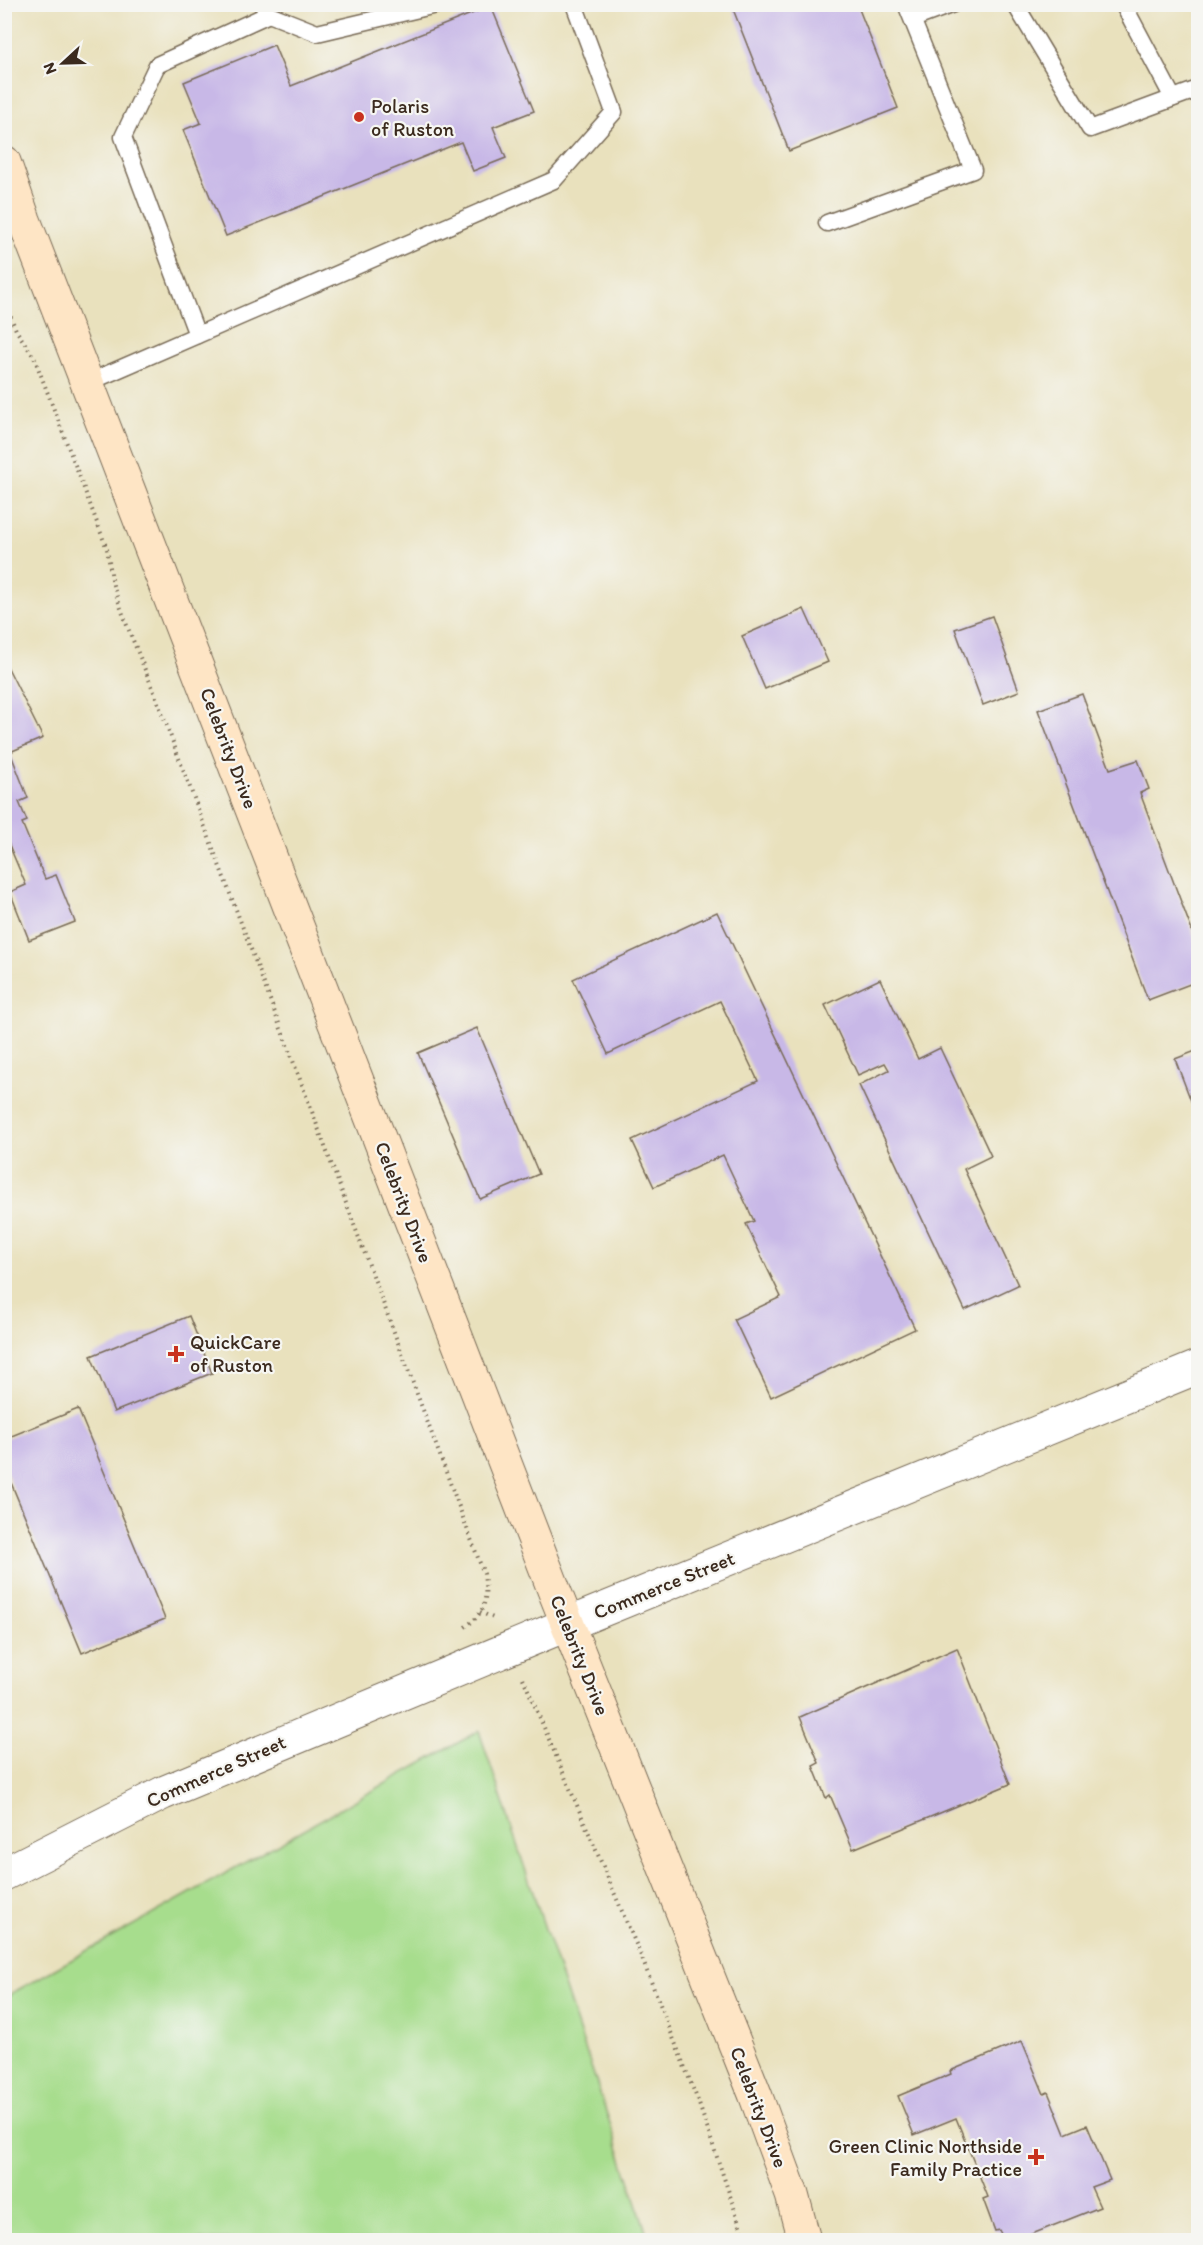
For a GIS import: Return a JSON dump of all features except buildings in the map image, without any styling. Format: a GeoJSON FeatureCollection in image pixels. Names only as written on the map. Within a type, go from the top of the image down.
{"type":"FeatureCollection","features":[{"type":"Feature","properties":{"kind":"street","name":"Celebrity Drive"},"geometry":{"type":"LineString","coordinates":[[4,162],[24,220],[568,1624],[755,2094],[792,2195],[804,2241]]}},
{"type":"Feature","properties":{"kind":"street","name":"Commerce Street"},"geometry":{"type":"LineString","coordinates":[[4,1874],[163,1793],[1198,1366]]}},
{"type":"Feature","properties":{"kind":"lane"},"geometry":{"type":"LineString","coordinates":[[198,335],[123,137],[158,65],[265,9],[317,33],[440,4]]}},
{"type":"Feature","properties":{"kind":"lane"},"geometry":{"type":"LineString","coordinates":[[87,383],[554,180],[614,112],[574,4]]}},
{"type":"Feature","properties":{"kind":"lane"},"geometry":{"type":"LineString","coordinates":[[827,223],[973,170],[910,12],[953,4]]}},
{"type":"Feature","properties":{"kind":"lane"},"geometry":{"type":"LineString","coordinates":[[1015,4],[1090,129],[1198,89]]}},
{"type":"Feature","properties":{"kind":"lane"},"geometry":{"type":"LineString","coordinates":[[1123,4],[1173,98]]}},
{"type":"Feature","properties":{"kind":"path"},"geometry":{"type":"LineString","coordinates":[[4,300],[16,330],[34,357],[107,549],[113,585],[126,623],[163,715],[428,1418],[484,1574],[487,1596],[473,1622],[462,1630]]}},
{"type":"Feature","properties":{"kind":"path"},"geometry":{"type":"LineString","coordinates":[[480,1612],[497,1620]]}},
{"type":"Feature","properties":{"kind":"path"},"geometry":{"type":"LineString","coordinates":[[524,1680],[689,2078],[745,2241]]}},
{"type":"Feature","properties":{"kind":"green space"},"geometry":{"type":"Polygon","coordinates":[[[479,1731],[647,2234],[646,2240],[5,2240],[5,1997],[479,1731]]]}},
{"type":"Feature","properties":{"kind":"place","name":"Polaris of Ruston"},"geometry":{"type":"Point","coordinates":[359,117]}},
{"type":"Feature","properties":{"kind":"place","name":"QuickCare of Ruston"},"geometry":{"type":"Point","coordinates":[176,1354]}},
{"type":"Feature","properties":{"kind":"place","name":"Green Clinic Northside Family Practice"},"geometry":{"type":"Point","coordinates":[1036,2157]}}]}
